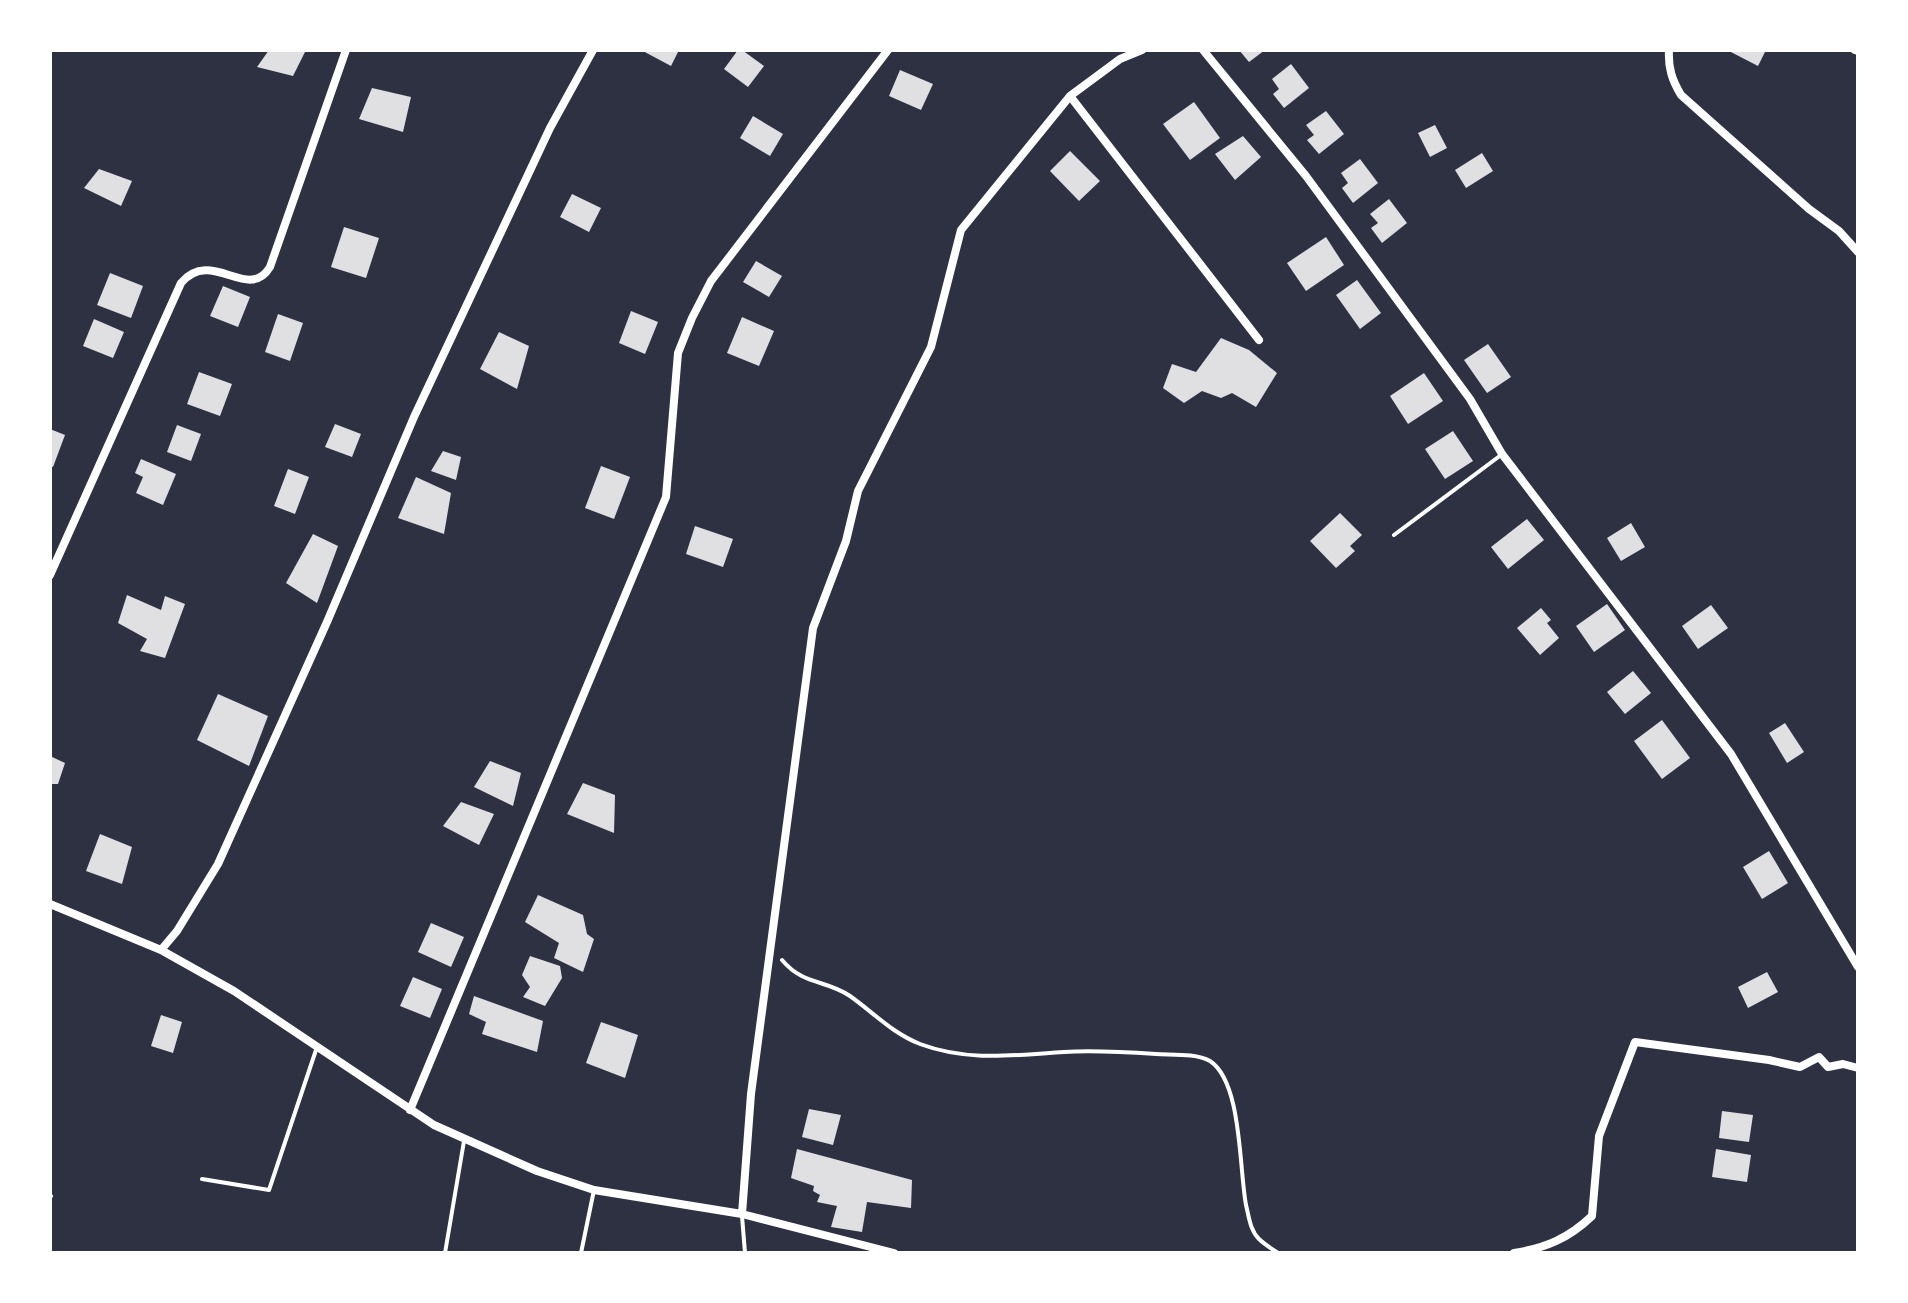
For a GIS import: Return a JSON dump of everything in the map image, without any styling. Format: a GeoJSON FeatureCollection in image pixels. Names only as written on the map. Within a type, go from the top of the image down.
{"type":"FeatureCollection","features":[{"type":"Feature","properties":{"kind":"street"},"geometry":{"type":"LineString","coordinates":[[50,575],[181,283],[189,274],[200,269],[254,281],[264,277],[270,267],[346,50]]}},
{"type":"Feature","properties":{"kind":"street"},"geometry":{"type":"LineString","coordinates":[[161,950],[177,931],[218,864],[327,622],[414,417],[550,128],[593,50]]}},
{"type":"Feature","properties":{"kind":"street"},"geometry":{"type":"LineString","coordinates":[[410,1110],[666,497],[678,353],[692,318],[711,281],[735,248],[888,50]]}},
{"type":"Feature","properties":{"kind":"street"},"geometry":{"type":"LineString","coordinates":[[742,1214],[751,1094],[813,628],[846,541],[858,491],[931,347],[961,230],[1070,96],[1120,59],[1142,50]]}},
{"type":"Feature","properties":{"kind":"street"},"geometry":{"type":"LineString","coordinates":[[1203,50],[1342,226],[1470,399],[1502,454],[1731,754],[1858,967]]}},
{"type":"Feature","properties":{"kind":"street"},"geometry":{"type":"LineString","coordinates":[[1669,50],[1672,80],[1681,95],[1809,209],[1839,231],[1858,252]]}},
{"type":"Feature","properties":{"kind":"street"},"geometry":{"type":"LineString","coordinates":[[1070,96],[1259,340]]}},
{"type":"Feature","properties":{"kind":"street"},"geometry":{"type":"LineString","coordinates":[[50,904],[161,950],[234,991],[410,1110],[464,1140],[537,1171],[594,1190],[742,1214],[894,1253]]}},
{"type":"Feature","properties":{"kind":"street"},"geometry":{"type":"LineString","coordinates":[[1514,1253],[1540,1249],[1561,1241],[1592,1216],[1599,1136],[1635,1042],[1800,1067],[1819,1057],[1828,1067],[1843,1064],[1858,1068]]}},
{"type":"Feature","properties":{"kind":"lane"},"geometry":{"type":"LineString","coordinates":[[1394,535],[1502,454]]}},
{"type":"Feature","properties":{"kind":"lane"},"geometry":{"type":"LineString","coordinates":[[202,1179],[269,1190],[317,1047]]}},
{"type":"Feature","properties":{"kind":"lane"},"geometry":{"type":"LineString","coordinates":[[445,1253],[464,1140]]}},
{"type":"Feature","properties":{"kind":"lane"},"geometry":{"type":"LineString","coordinates":[[581,1253],[594,1190]]}},
{"type":"Feature","properties":{"kind":"lane"},"geometry":{"type":"LineString","coordinates":[[742,1214],[745,1253]]}},
{"type":"Feature","properties":{"kind":"path"},"geometry":{"type":"LineString","coordinates":[[770,946],[796,975],[848,995],[900,1035],[952,1053],[991,1058],[1101,1051],[1206,1059],[1220,1069],[1228,1084],[1237,1120],[1238,1151],[1250,1225],[1258,1238],[1278,1253]]}},
{"type":"Feature","properties":{"kind":"building"},"geometry":{"type":"Polygon","coordinates":[[[269,50],[306,50],[293,76],[257,67],[269,50]]]}},
{"type":"Feature","properties":{"kind":"building"},"geometry":{"type":"Polygon","coordinates":[[[641,50],[679,50],[671,66],[641,50]]]}},
{"type":"Feature","properties":{"kind":"building"},"geometry":{"type":"Polygon","coordinates":[[[738,50],[764,66],[748,87],[724,69],[738,50]]]}},
{"type":"Feature","properties":{"kind":"building"},"geometry":{"type":"Polygon","coordinates":[[[1239,50],[1265,50],[1249,62],[1239,50]]]}},
{"type":"Feature","properties":{"kind":"building"},"geometry":{"type":"Polygon","coordinates":[[[1727,50],[1766,50],[1758,66],[1727,50]]]}},
{"type":"Feature","properties":{"kind":"building"},"geometry":{"type":"Polygon","coordinates":[[[1291,64],[1309,88],[1284,108],[1273,94],[1279,89],[1272,79],[1291,64]]]}},
{"type":"Feature","properties":{"kind":"building"},"geometry":{"type":"Polygon","coordinates":[[[900,70],[933,84],[921,110],[889,96],[900,70]]]}},
{"type":"Feature","properties":{"kind":"building"},"geometry":{"type":"Polygon","coordinates":[[[372,88],[411,97],[403,132],[359,119],[372,88]]]}},
{"type":"Feature","properties":{"kind":"building"},"geometry":{"type":"Polygon","coordinates":[[[1194,102],[1220,138],[1190,160],[1163,124],[1194,102]]]}},
{"type":"Feature","properties":{"kind":"building"},"geometry":{"type":"Polygon","coordinates":[[[1326,111],[1344,134],[1319,154],[1307,140],[1314,135],[1306,125],[1326,111]]]}},
{"type":"Feature","properties":{"kind":"building"},"geometry":{"type":"Polygon","coordinates":[[[753,116],[783,134],[770,156],[740,138],[753,116]]]}},
{"type":"Feature","properties":{"kind":"building"},"geometry":{"type":"Polygon","coordinates":[[[1435,125],[1447,148],[1430,157],[1418,133],[1435,125]]]}},
{"type":"Feature","properties":{"kind":"building"},"geometry":{"type":"Polygon","coordinates":[[[1243,136],[1261,157],[1235,180],[1215,154],[1243,136]]]}},
{"type":"Feature","properties":{"kind":"building"},"geometry":{"type":"Polygon","coordinates":[[[1070,151],[1100,181],[1079,201],[1050,171],[1070,151]]]}},
{"type":"Feature","properties":{"kind":"building"},"geometry":{"type":"Polygon","coordinates":[[[1482,153],[1493,171],[1466,188],[1455,170],[1482,153]]]}},
{"type":"Feature","properties":{"kind":"building"},"geometry":{"type":"Polygon","coordinates":[[[1360,159],[1378,183],[1353,203],[1342,188],[1348,183],[1341,173],[1360,159]]]}},
{"type":"Feature","properties":{"kind":"building"},"geometry":{"type":"Polygon","coordinates":[[[99,169],[132,181],[121,206],[84,188],[99,169]]]}},
{"type":"Feature","properties":{"kind":"building"},"geometry":{"type":"Polygon","coordinates":[[[572,194],[601,208],[589,232],[560,217],[572,194]]]}},
{"type":"Feature","properties":{"kind":"building"},"geometry":{"type":"Polygon","coordinates":[[[1389,199],[1407,223],[1382,243],[1371,228],[1378,223],[1370,214],[1389,199]]]}},
{"type":"Feature","properties":{"kind":"building"},"geometry":{"type":"Polygon","coordinates":[[[344,227],[379,238],[366,278],[331,267],[344,227]]]}},
{"type":"Feature","properties":{"kind":"building"},"geometry":{"type":"Polygon","coordinates":[[[1326,237],[1344,265],[1306,291],[1287,263],[1326,237]]]}},
{"type":"Feature","properties":{"kind":"building"},"geometry":{"type":"Polygon","coordinates":[[[756,261],[782,276],[769,297],[743,282],[756,261]]]}},
{"type":"Feature","properties":{"kind":"building"},"geometry":{"type":"Polygon","coordinates":[[[110,273],[143,286],[131,318],[97,305],[110,273]]]}},
{"type":"Feature","properties":{"kind":"building"},"geometry":{"type":"Polygon","coordinates":[[[1357,280],[1381,313],[1360,329],[1336,295],[1357,280]]]}},
{"type":"Feature","properties":{"kind":"building"},"geometry":{"type":"Polygon","coordinates":[[[223,286],[250,297],[238,327],[210,316],[223,286]]]}},
{"type":"Feature","properties":{"kind":"building"},"geometry":{"type":"Polygon","coordinates":[[[631,311],[658,322],[645,354],[619,343],[631,311]]]}},
{"type":"Feature","properties":{"kind":"building"},"geometry":{"type":"Polygon","coordinates":[[[278,314],[303,323],[290,361],[265,352],[278,314]]]}},
{"type":"Feature","properties":{"kind":"building"},"geometry":{"type":"Polygon","coordinates":[[[742,317],[774,331],[759,366],[727,353],[742,317]]]}},
{"type":"Feature","properties":{"kind":"building"},"geometry":{"type":"Polygon","coordinates":[[[94,319],[124,332],[113,358],[83,346],[94,319]]]}},
{"type":"Feature","properties":{"kind":"building"},"geometry":{"type":"Polygon","coordinates":[[[499,332],[529,346],[517,389],[480,369],[499,332]]]}},
{"type":"Feature","properties":{"kind":"building"},"geometry":{"type":"Polygon","coordinates":[[[1221,338],[1249,350],[1277,373],[1256,407],[1232,393],[1221,398],[1202,391],[1184,403],[1163,388],[1172,364],[1196,372],[1221,338]]]}},
{"type":"Feature","properties":{"kind":"building"},"geometry":{"type":"Polygon","coordinates":[[[1488,344],[1511,377],[1487,393],[1464,360],[1488,344]]]}},
{"type":"Feature","properties":{"kind":"building"},"geometry":{"type":"Polygon","coordinates":[[[199,372],[232,384],[220,416],[187,404],[199,372]]]}},
{"type":"Feature","properties":{"kind":"building"},"geometry":{"type":"Polygon","coordinates":[[[1424,373],[1443,401],[1408,424],[1390,396],[1424,373]]]}},
{"type":"Feature","properties":{"kind":"building"},"geometry":{"type":"Polygon","coordinates":[[[335,424],[361,434],[352,457],[325,447],[335,424]]]}},
{"type":"Feature","properties":{"kind":"building"},"geometry":{"type":"Polygon","coordinates":[[[177,425],[201,434],[191,461],[167,452],[177,425]]]}},
{"type":"Feature","properties":{"kind":"building"},"geometry":{"type":"Polygon","coordinates":[[[50,429],[65,435],[53,467],[50,466],[50,429]]]}},
{"type":"Feature","properties":{"kind":"building"},"geometry":{"type":"Polygon","coordinates":[[[1453,431],[1473,461],[1445,479],[1425,449],[1453,431]]]}},
{"type":"Feature","properties":{"kind":"building"},"geometry":{"type":"Polygon","coordinates":[[[443,451],[461,457],[456,480],[431,471],[443,451]]]}},
{"type":"Feature","properties":{"kind":"building"},"geometry":{"type":"Polygon","coordinates":[[[141,459],[176,474],[163,505],[136,493],[143,477],[135,473],[141,459]]]}},
{"type":"Feature","properties":{"kind":"building"},"geometry":{"type":"Polygon","coordinates":[[[601,466],[630,477],[614,519],[585,508],[601,466]]]}},
{"type":"Feature","properties":{"kind":"building"},"geometry":{"type":"Polygon","coordinates":[[[288,469],[309,477],[295,514],[274,506],[288,469]]]}},
{"type":"Feature","properties":{"kind":"building"},"geometry":{"type":"Polygon","coordinates":[[[416,477],[451,493],[444,534],[398,518],[416,477]]]}},
{"type":"Feature","properties":{"kind":"building"},"geometry":{"type":"Polygon","coordinates":[[[1340,513],[1362,535],[1350,546],[1355,551],[1336,568],[1310,541],[1340,513]]]}},
{"type":"Feature","properties":{"kind":"building"},"geometry":{"type":"Polygon","coordinates":[[[1527,519],[1544,540],[1508,569],[1491,547],[1527,519]]]}},
{"type":"Feature","properties":{"kind":"building"},"geometry":{"type":"Polygon","coordinates":[[[1631,523],[1645,547],[1621,561],[1607,538],[1631,523]]]}},
{"type":"Feature","properties":{"kind":"building"},"geometry":{"type":"Polygon","coordinates":[[[695,526],[733,539],[723,567],[686,554],[695,526]]]}},
{"type":"Feature","properties":{"kind":"building"},"geometry":{"type":"Polygon","coordinates":[[[313,534],[338,546],[317,603],[286,583],[313,534]]]}},
{"type":"Feature","properties":{"kind":"building"},"geometry":{"type":"Polygon","coordinates":[[[127,595],[161,610],[165,596],[185,604],[165,658],[140,651],[147,639],[118,623],[127,595]]]}},
{"type":"Feature","properties":{"kind":"building"},"geometry":{"type":"Polygon","coordinates":[[[1607,604],[1625,630],[1594,652],[1576,626],[1607,604]]]}},
{"type":"Feature","properties":{"kind":"building"},"geometry":{"type":"Polygon","coordinates":[[[1711,605],[1728,628],[1698,649],[1682,626],[1711,605]]]}},
{"type":"Feature","properties":{"kind":"building"},"geometry":{"type":"Polygon","coordinates":[[[1541,608],[1551,620],[1547,623],[1559,638],[1540,655],[1517,628],[1541,608]]]}},
{"type":"Feature","properties":{"kind":"building"},"geometry":{"type":"Polygon","coordinates":[[[1633,671],[1651,693],[1625,714],[1607,692],[1633,671]]]}},
{"type":"Feature","properties":{"kind":"building"},"geometry":{"type":"Polygon","coordinates":[[[218,694],[268,716],[249,766],[197,740],[218,694]]]}},
{"type":"Feature","properties":{"kind":"building"},"geometry":{"type":"Polygon","coordinates":[[[1662,720],[1690,758],[1662,779],[1634,741],[1662,720]]]}},
{"type":"Feature","properties":{"kind":"building"},"geometry":{"type":"Polygon","coordinates":[[[1785,723],[1804,752],[1787,763],[1769,733],[1785,723]]]}},
{"type":"Feature","properties":{"kind":"building"},"geometry":{"type":"Polygon","coordinates":[[[50,756],[65,763],[58,784],[50,784],[50,756]]]}},
{"type":"Feature","properties":{"kind":"building"},"geometry":{"type":"Polygon","coordinates":[[[490,761],[521,773],[513,806],[474,787],[490,761]]]}},
{"type":"Feature","properties":{"kind":"building"},"geometry":{"type":"Polygon","coordinates":[[[583,783],[615,795],[614,833],[567,814],[583,783]]]}},
{"type":"Feature","properties":{"kind":"building"},"geometry":{"type":"Polygon","coordinates":[[[461,802],[494,814],[479,845],[443,826],[461,802]]]}},
{"type":"Feature","properties":{"kind":"building"},"geometry":{"type":"Polygon","coordinates":[[[100,834],[132,847],[122,884],[86,871],[100,834]]]}},
{"type":"Feature","properties":{"kind":"building"},"geometry":{"type":"Polygon","coordinates":[[[1769,851],[1788,883],[1762,899],[1743,867],[1769,851]]]}},
{"type":"Feature","properties":{"kind":"building"},"geometry":{"type":"Polygon","coordinates":[[[538,895],[583,915],[587,934],[594,939],[583,972],[554,958],[559,943],[525,922],[538,895]]]}},
{"type":"Feature","properties":{"kind":"building"},"geometry":{"type":"Polygon","coordinates":[[[431,923],[464,937],[451,967],[418,952],[431,923]]]}},
{"type":"Feature","properties":{"kind":"building"},"geometry":{"type":"Polygon","coordinates":[[[530,956],[560,966],[562,978],[545,1006],[523,997],[530,987],[522,975],[530,956]]]}},
{"type":"Feature","properties":{"kind":"building"},"geometry":{"type":"Polygon","coordinates":[[[1767,972],[1778,992],[1748,1008],[1738,987],[1767,972]]]}},
{"type":"Feature","properties":{"kind":"building"},"geometry":{"type":"Polygon","coordinates":[[[413,977],[442,989],[430,1018],[400,1006],[413,977]]]}},
{"type":"Feature","properties":{"kind":"building"},"geometry":{"type":"Polygon","coordinates":[[[474,996],[543,1021],[537,1052],[482,1034],[486,1022],[469,1014],[474,996]]]}},
{"type":"Feature","properties":{"kind":"building"},"geometry":{"type":"Polygon","coordinates":[[[161,1015],[182,1022],[173,1053],[151,1046],[161,1015]]]}},
{"type":"Feature","properties":{"kind":"building"},"geometry":{"type":"Polygon","coordinates":[[[601,1022],[638,1035],[625,1078],[586,1063],[601,1022]]]}},
{"type":"Feature","properties":{"kind":"building"},"geometry":{"type":"Polygon","coordinates":[[[809,1109],[841,1115],[833,1145],[802,1137],[809,1109]]]}},
{"type":"Feature","properties":{"kind":"building"},"geometry":{"type":"Polygon","coordinates":[[[1722,1111],[1753,1115],[1749,1142],[1719,1138],[1722,1111]]]}},
{"type":"Feature","properties":{"kind":"building"},"geometry":{"type":"Polygon","coordinates":[[[797,1149],[912,1180],[911,1208],[867,1202],[862,1232],[831,1227],[837,1206],[817,1202],[820,1195],[813,1191],[814,1186],[791,1178],[797,1149]]]}},
{"type":"Feature","properties":{"kind":"building"},"geometry":{"type":"Polygon","coordinates":[[[1716,1149],[1751,1155],[1747,1182],[1712,1177],[1716,1149]]]}}]}
